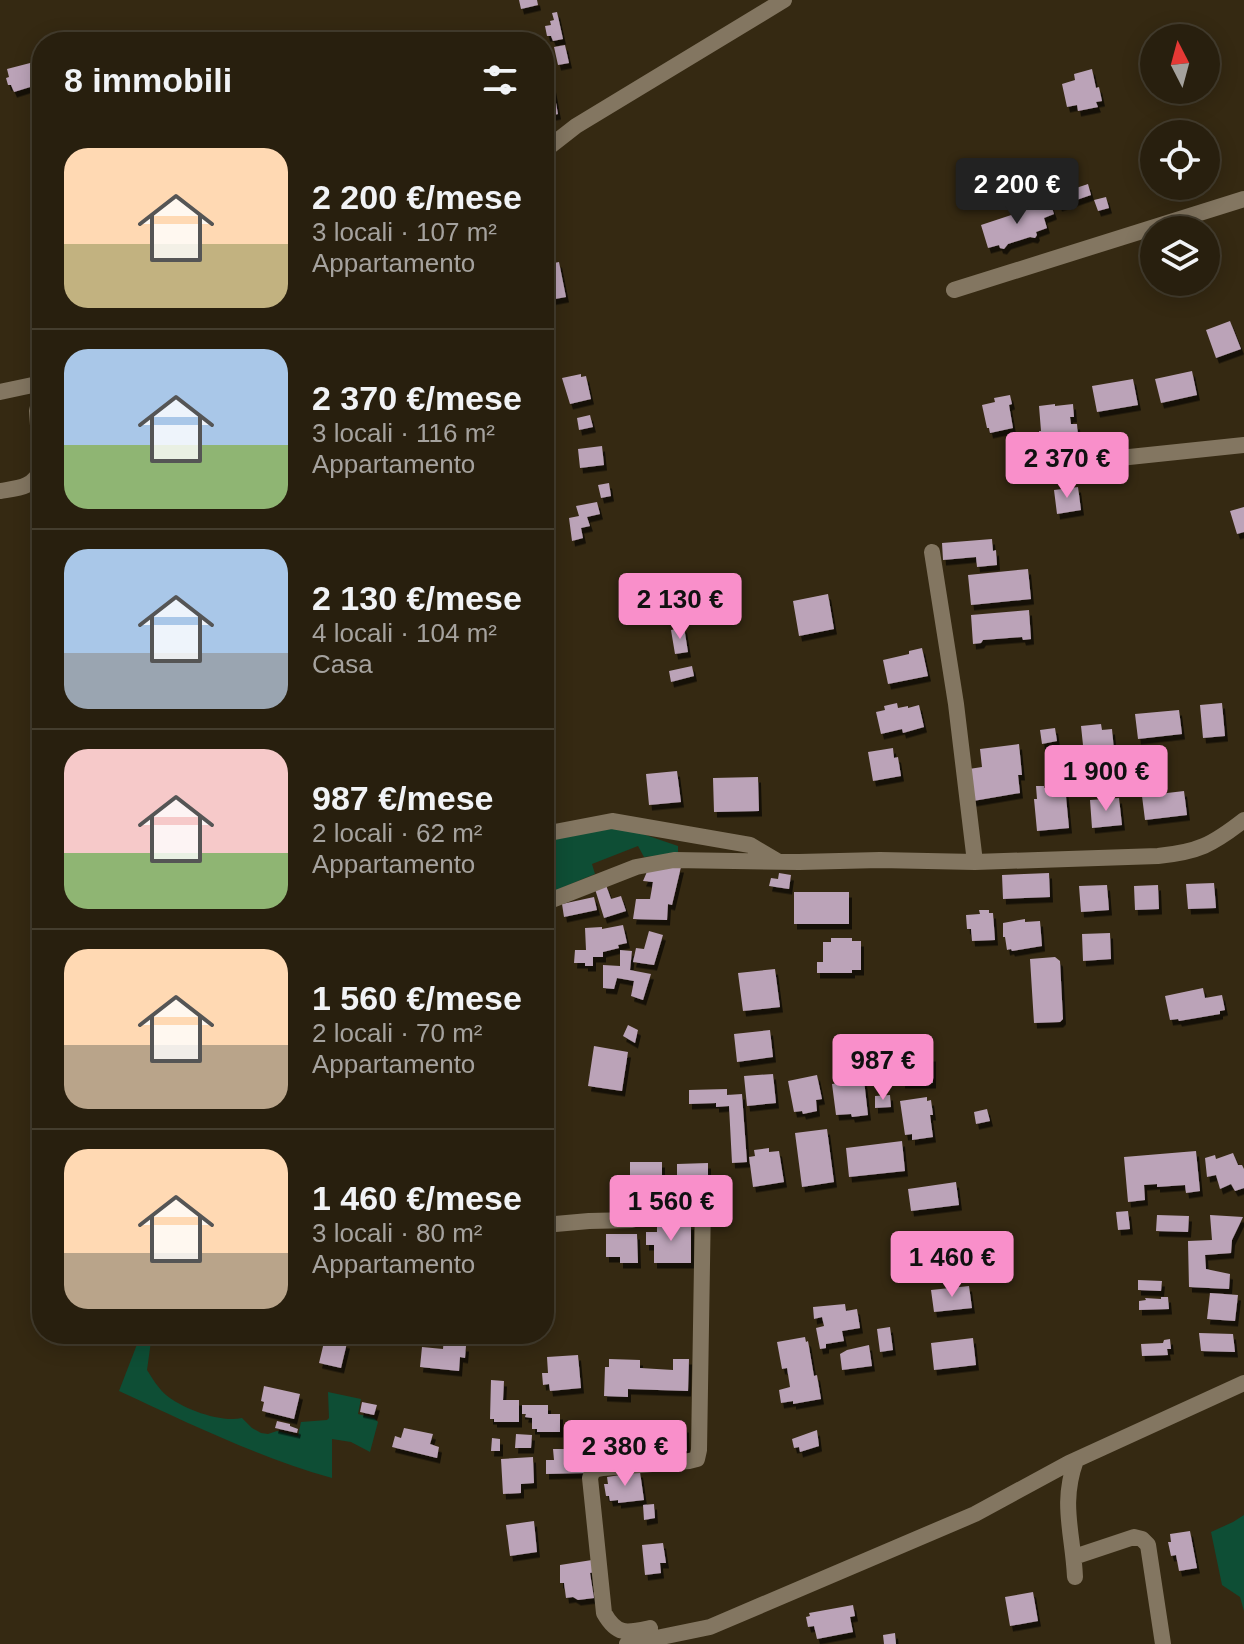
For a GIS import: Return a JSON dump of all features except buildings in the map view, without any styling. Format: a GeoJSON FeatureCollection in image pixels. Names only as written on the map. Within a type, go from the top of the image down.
{"type":"FeatureCollection","features":[{"type":"Feature","properties":{"kind":"street"},"geometry":{"type":"LineString","coordinates":[[554,143],[576,126],[784,0]]}},
{"type":"Feature","properties":{"kind":"street"},"geometry":{"type":"LineString","coordinates":[[954,290],[1244,199]]}},
{"type":"Feature","properties":{"kind":"street"},"geometry":{"type":"LineString","coordinates":[[0,392],[32,387]]}},
{"type":"Feature","properties":{"kind":"street"},"geometry":{"type":"LineString","coordinates":[[1034,467],[1244,445]]}},
{"type":"Feature","properties":{"kind":"street"},"geometry":{"type":"LineString","coordinates":[[0,491],[32,483]]}},
{"type":"Feature","properties":{"kind":"street"},"geometry":{"type":"LineString","coordinates":[[932,552],[956,704],[975,862]]}},
{"type":"Feature","properties":{"kind":"street"},"geometry":{"type":"LineString","coordinates":[[554,899],[636,867],[674,860],[975,862],[1186,853],[1219,840],[1244,820]]}},
{"type":"Feature","properties":{"kind":"street"},"geometry":{"type":"LineString","coordinates":[[554,832],[612,821],[750,845],[779,862]]}},
{"type":"Feature","properties":{"kind":"street"},"geometry":{"type":"LineString","coordinates":[[703,1202],[697,1459],[603,1468],[593,1470],[590,1478],[604,1613],[611,1625],[630,1632],[699,1621],[710,1627]]}},
{"type":"Feature","properties":{"kind":"street"},"geometry":{"type":"LineString","coordinates":[[554,1224],[632,1220]]}},
{"type":"Feature","properties":{"kind":"street"},"geometry":{"type":"LineString","coordinates":[[627,1644],[710,1627],[975,1514],[1076,1460],[1244,1383]]}},
{"type":"Feature","properties":{"kind":"street"},"geometry":{"type":"LineString","coordinates":[[1075,1577],[1067,1498],[1076,1460]]}},
{"type":"Feature","properties":{"kind":"street"},"geometry":{"type":"LineString","coordinates":[[1074,1557],[1134,1537],[1142,1539],[1148,1545],[1163,1644]]}},
{"type":"Feature","properties":{"kind":"green space"},"geometry":{"type":"Polygon","coordinates":[[[617,828],[678,846],[678,853],[644,857],[638,846],[592,864],[595,874],[554,891],[554,837],[617,828]]]}},
{"type":"Feature","properties":{"kind":"green space"},"geometry":{"type":"Polygon","coordinates":[[[137,1344],[151,1344],[147,1370],[155,1383],[173,1400],[202,1414],[242,1418],[261,1433],[277,1431],[298,1436],[301,1422],[329,1418],[328,1392],[361,1399],[358,1414],[378,1422],[370,1452],[351,1442],[332,1439],[332,1478],[250,1450],[119,1391],[137,1344]]]}},
{"type":"Feature","properties":{"kind":"green space"},"geometry":{"type":"Polygon","coordinates":[[[1244,1515],[1244,1611],[1240,1597],[1222,1585],[1211,1532],[1244,1515]]]}}]}
